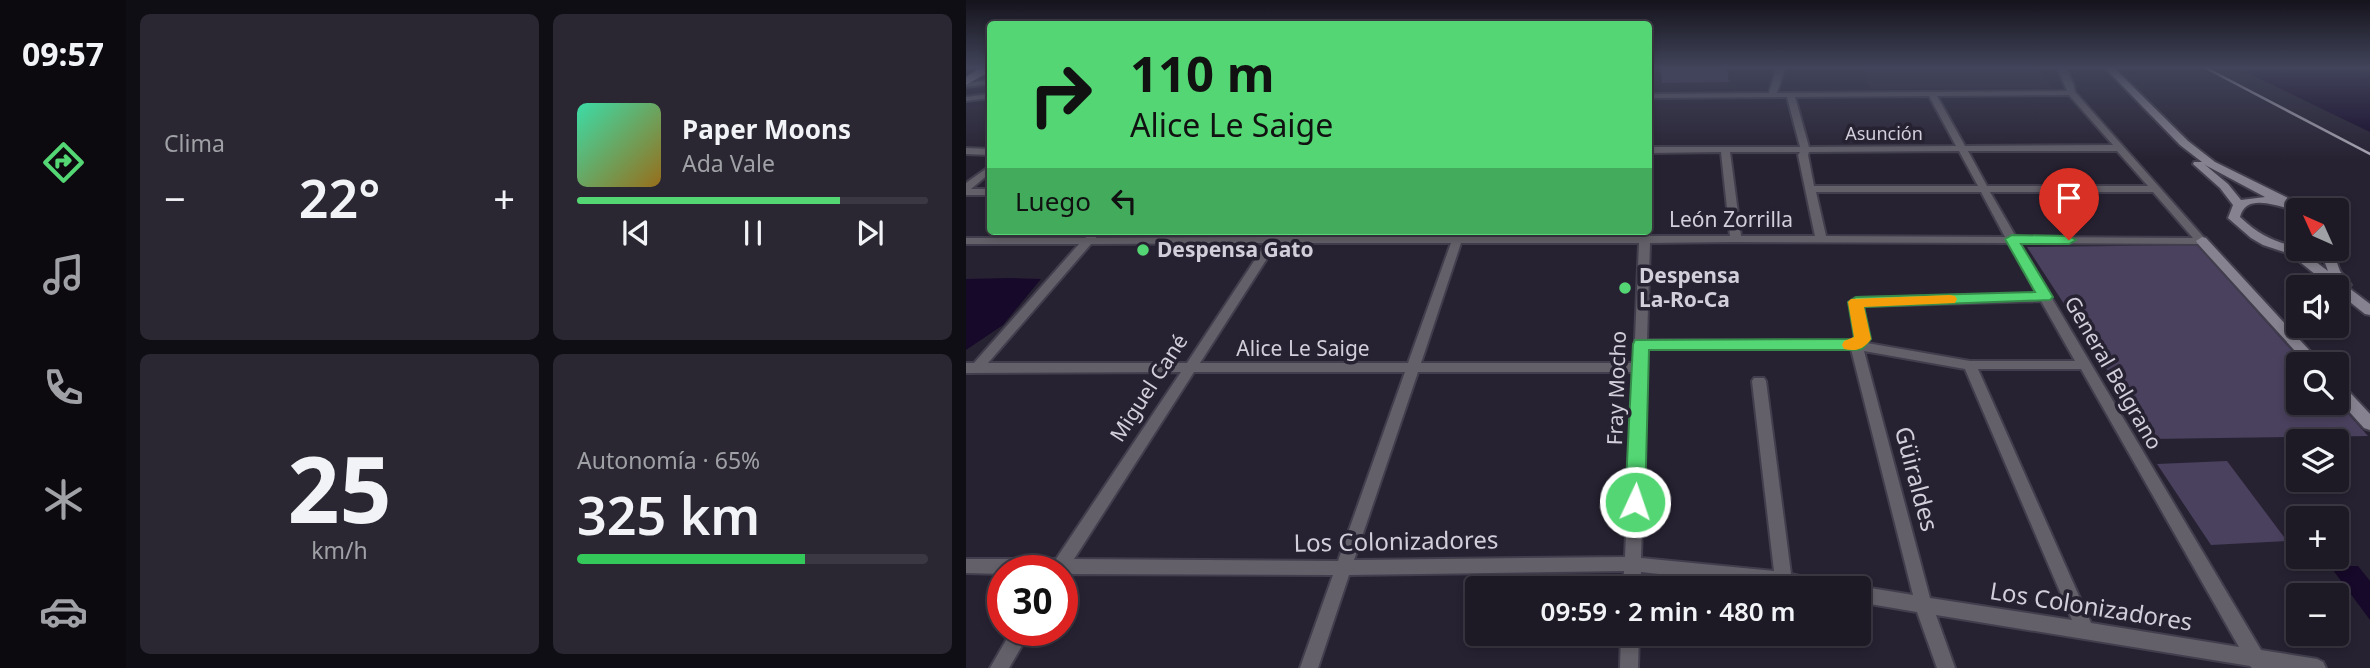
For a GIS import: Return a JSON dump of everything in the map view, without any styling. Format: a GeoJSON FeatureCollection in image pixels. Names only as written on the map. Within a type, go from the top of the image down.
{"type":"FeatureCollection","features":[{"type":"Feature","properties":{"kind":"main road"},"geometry":{"type":"LineString","coordinates":[[2139,98],[2184,143],[2220,169],[2286,203]]}},
{"type":"Feature","properties":{"kind":"main road"},"geometry":{"type":"LineString","coordinates":[[2184,143],[2193,159],[2224,186],[2238,204]]}},
{"type":"Feature","properties":{"kind":"main road"},"geometry":{"type":"LineString","coordinates":[[2238,204],[2268,200],[2286,204]]}},
{"type":"Feature","properties":{"kind":"main road"},"geometry":{"type":"LineString","coordinates":[[2238,204],[2234,218],[2242,228],[2264,241],[2286,248]]}},
{"type":"Feature","properties":{"kind":"main road"},"geometry":{"type":"LineString","coordinates":[[2202,241],[2304,352]]}},
{"type":"Feature","properties":{"kind":"main road"},"geometry":{"type":"LineString","coordinates":[[2306,261],[2370,311]]}},
{"type":"Feature","properties":{"kind":"main road"},"geometry":{"type":"LineString","coordinates":[[2334,261],[2334,271],[2354,301]]}},
{"type":"Feature","properties":{"kind":"main road"},"geometry":{"type":"LineString","coordinates":[[2349,401],[2370,424]]}},
{"type":"Feature","properties":{"kind":"street"},"geometry":{"type":"LineString","coordinates":[[1791,98],[1805,150],[1803,155],[1821,239]]}},
{"type":"Feature","properties":{"kind":"street","name":"General Belgrano"},"geometry":{"type":"LineString","coordinates":[[1934,98],[2084,365],[2260,664]]}},
{"type":"Feature","properties":{"kind":"street"},"geometry":{"type":"LineString","coordinates":[[2076,98],[2202,241]]}},
{"type":"Feature","properties":{"kind":"street","name":"Asunción"},"geometry":{"type":"LineString","coordinates":[[1652,150],[2119,148]]}},
{"type":"Feature","properties":{"kind":"street"},"geometry":{"type":"LineString","coordinates":[[1725,150],[1736,240]]}},
{"type":"Feature","properties":{"kind":"street"},"geometry":{"type":"LineString","coordinates":[[966,152],[987,152]]}},
{"type":"Feature","properties":{"kind":"street"},"geometry":{"type":"LineString","coordinates":[[966,190],[987,172]]}},
{"type":"Feature","properties":{"kind":"street"},"geometry":{"type":"LineString","coordinates":[[1810,189],[2157,189]]}},
{"type":"Feature","properties":{"kind":"street"},"geometry":{"type":"LineString","coordinates":[[966,190],[987,192]]}},
{"type":"Feature","properties":{"kind":"street"},"geometry":{"type":"LineString","coordinates":[[971,368],[1094,235]]}},
{"type":"Feature","properties":{"kind":"street","name":"León Zorrilla"},"geometry":{"type":"LineString","coordinates":[[966,241],[1094,235],[1644,235],[1736,240],[2202,241]]}},
{"type":"Feature","properties":{"kind":"street","name":"Fray Mocho"},"geometry":{"type":"LineString","coordinates":[[1632,576],[1644,235]]}},
{"type":"Feature","properties":{"kind":"street","name":"Miguel Cané"},"geometry":{"type":"LineString","coordinates":[[1068,555],[1277,236]]}},
{"type":"Feature","properties":{"kind":"street"},"geometry":{"type":"LineString","coordinates":[[1309,668],[1458,236]]}},
{"type":"Feature","properties":{"kind":"street","name":"Güiraldes"},"geometry":{"type":"LineString","coordinates":[[1946,668],[1924,606],[1856,345],[1863,339],[1856,302],[2045,297]]}},
{"type":"Feature","properties":{"kind":"street"},"geometry":{"type":"LineString","coordinates":[[1641,344],[1856,345],[1970,365],[2084,365]]}},
{"type":"Feature","properties":{"kind":"street"},"geometry":{"type":"LineString","coordinates":[[1970,365],[2085,629]]}},
{"type":"Feature","properties":{"kind":"street","name":"Alice Le Saige"},"geometry":{"type":"LineString","coordinates":[[971,368],[1641,367]]}},
{"type":"Feature","properties":{"kind":"street"},"geometry":{"type":"LineString","coordinates":[[1759,381],[1783,576]]}},
{"type":"Feature","properties":{"kind":"street","name":"Los Colonizadores"},"geometry":{"type":"LineString","coordinates":[[1078,569],[1632,564],[1745,576]]}},
{"type":"Feature","properties":{"kind":"street","name":"Los Colonizadores"},"geometry":{"type":"LineString","coordinates":[[966,566],[987,567]]}},
{"type":"Feature","properties":{"kind":"street","name":"Los Colonizadores"},"geometry":{"type":"LineString","coordinates":[[1871,596],[2085,629],[2260,664],[2317,668]]}},
{"type":"Feature","properties":{"kind":"street"},"geometry":{"type":"LineString","coordinates":[[999,668],[1012,646]]}},
{"type":"Feature","properties":{"kind":"street"},"geometry":{"type":"LineString","coordinates":[[1629,668],[1630,646]]}},
{"type":"Feature","properties":{"kind":"shaded area"},"geometry":{"type":"Polygon","coordinates":[[[2300,98],[2370,98],[2370,132],[2300,98]]]}},
{"type":"Feature","properties":{"kind":"shaded area"},"geometry":{"type":"Polygon","coordinates":[[[2197,245],[2293,352],[2286,352],[2286,415],[2349,415],[2368,436],[2349,436],[2349,429],[2286,429],[2286,437],[2152,439],[2027,247],[2197,245]]]}},
{"type":"Feature","properties":{"kind":"shaded area"},"geometry":{"type":"Polygon","coordinates":[[[966,279],[1041,279],[1003,325],[966,350],[966,279]]]}},
{"type":"Feature","properties":{"kind":"shaded area"},"geometry":{"type":"Polygon","coordinates":[[[2227,461],[2286,541],[2211,545],[2157,464],[2227,461]]]}},
{"type":"Feature","properties":{"kind":"shaded area"},"geometry":{"type":"Polygon","coordinates":[[[2358,566],[2370,581],[2370,620],[2349,592],[2349,583],[2343,583],[2332,569],[2358,566]]]}},
{"type":"Feature","properties":{"kind":"railway"},"geometry":{"type":"LineString","coordinates":[[2263,98],[2370,154]]}},
{"type":"Feature","properties":{"kind":"slow traffic"},"geometry":{"type":"LineString","coordinates":[[1850,345],[1856,345],[1863,339],[1856,302],[1950,299]]}},
{"type":"Feature","properties":{"kind":"place","name":"Despensa Gato"},"geometry":{"type":"Point","coordinates":[1143,250]}},
{"type":"Feature","properties":{"kind":"place","name":"Despensa La-Ro-Ca"},"geometry":{"type":"Point","coordinates":[1625,288]}},
{"type":"Feature","properties":{"kind":"route"},"geometry":{"type":"LineString","coordinates":[[1635,502],[1641,344],[1856,345],[1863,339],[1856,302],[2045,297],[2012,239],[2069,240]]}}]}
